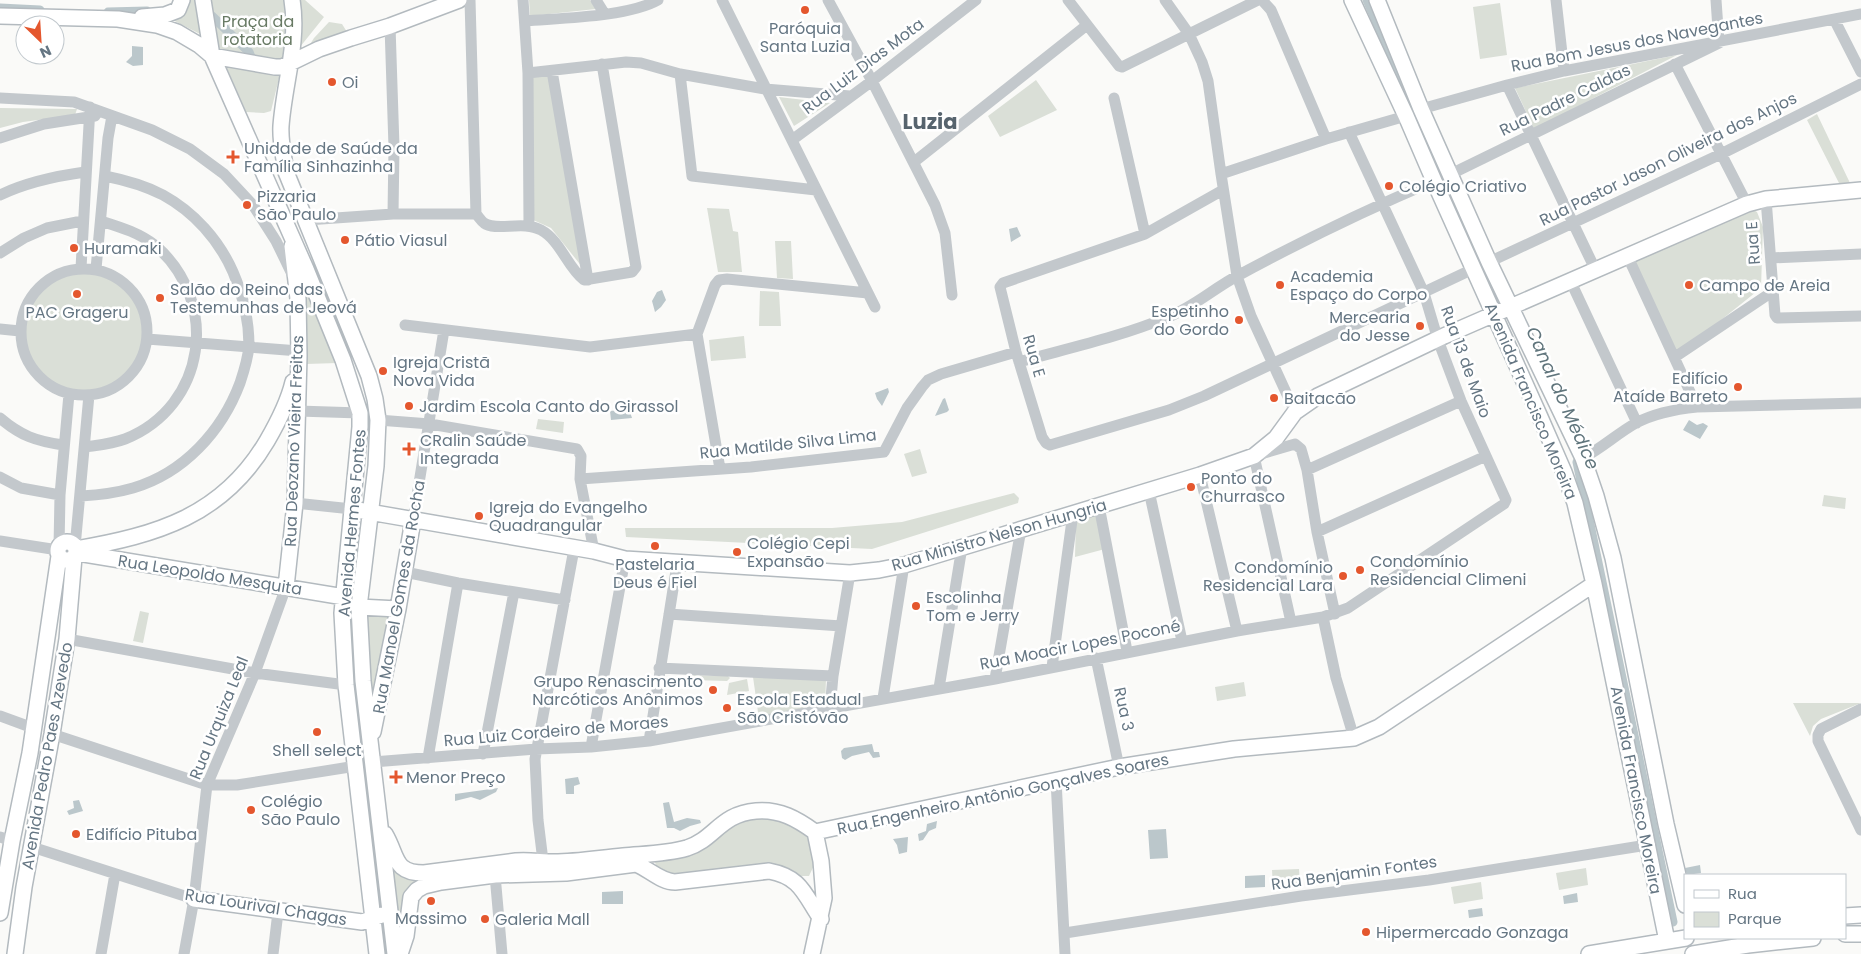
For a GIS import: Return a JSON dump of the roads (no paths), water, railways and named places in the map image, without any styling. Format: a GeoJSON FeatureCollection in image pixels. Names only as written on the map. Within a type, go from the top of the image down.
{"type":"FeatureCollection","features":[{"type":"Feature","properties":{"kind":"street"},"geometry":{"type":"LineString","coordinates":[[0,16],[118,19],[165,15],[178,10],[182,0]]}},
{"type":"Feature","properties":{"kind":"street","name":"Avenida Hermes Fontes"},"geometry":{"type":"LineString","coordinates":[[203,0],[212,56],[292,235],[343,360],[360,413],[342,613],[346,685],[377,954]]}},
{"type":"Feature","properties":{"kind":"street","name":"Avenida Hermes Fontes"},"geometry":{"type":"LineString","coordinates":[[292,0],[295,18],[294,42],[285,91],[281,139],[286,172],[369,376],[378,420],[376,466],[359,607],[363,680],[395,954]]}},
{"type":"Feature","properties":{"kind":"street"},"geometry":{"type":"LineString","coordinates":[[118,19],[157,25],[177,32],[212,56],[282,67],[351,38],[390,26],[459,0]]}},
{"type":"Feature","properties":{"kind":"street"},"geometry":{"type":"LineString","coordinates":[[470,0],[476,214]]}},
{"type":"Feature","properties":{"kind":"street"},"geometry":{"type":"LineString","coordinates":[[523,0],[528,73],[529,225]]}},
{"type":"Feature","properties":{"kind":"street"},"geometry":{"type":"LineString","coordinates":[[596,0],[604,14]]}},
{"type":"Feature","properties":{"kind":"street"},"geometry":{"type":"LineString","coordinates":[[525,21],[604,14],[641,8],[658,0]]}},
{"type":"Feature","properties":{"kind":"street"},"geometry":{"type":"LineString","coordinates":[[722,0],[875,307]]}},
{"type":"Feature","properties":{"kind":"street"},"geometry":{"type":"LineString","coordinates":[[828,0],[872,81],[935,205],[945,232],[952,295]]}},
{"type":"Feature","properties":{"kind":"street","name":"Rua Luiz Dias Mota"},"geometry":{"type":"LineString","coordinates":[[792,140],[976,0]]}},
{"type":"Feature","properties":{"kind":"street"},"geometry":{"type":"LineString","coordinates":[[1068,0],[1119,66],[1122,67],[1258,0]]}},
{"type":"Feature","properties":{"kind":"street"},"geometry":{"type":"LineString","coordinates":[[1165,0],[1189,34],[1202,62],[1208,81],[1237,276],[1251,316],[1295,412]]}},
{"type":"Feature","properties":{"kind":"street"},"geometry":{"type":"LineString","coordinates":[[1262,0],[1271,10],[1326,138]]}},
{"type":"Feature","properties":{"kind":"street","name":"Avenida Francisco Moreira"},"geometry":{"type":"LineString","coordinates":[[1352,0],[1474,269],[1503,311],[1583,458],[1618,558],[1666,824],[1684,901]]}},
{"type":"Feature","properties":{"kind":"street","name":"Avenida Francisco Moreira"},"geometry":{"type":"LineString","coordinates":[[1377,0],[1421,109],[1489,262],[1503,311],[1575,503],[1594,584],[1667,941]]}},
{"type":"Feature","properties":{"kind":"street"},"geometry":{"type":"LineString","coordinates":[[1556,0],[1564,72]]}},
{"type":"Feature","properties":{"kind":"street"},"geometry":{"type":"LineString","coordinates":[[1716,0],[1719,42]]}},
{"type":"Feature","properties":{"kind":"street","name":"Rua Bom Jesus dos Navegantes"},"geometry":{"type":"LineString","coordinates":[[1421,109],[1507,85],[1564,72],[1861,14]]}},
{"type":"Feature","properties":{"kind":"street"},"geometry":{"type":"LineString","coordinates":[[1834,19],[1861,72]]}},
{"type":"Feature","properties":{"kind":"street"},"geometry":{"type":"LineString","coordinates":[[390,26],[394,148],[393,214]]}},
{"type":"Feature","properties":{"kind":"street"},"geometry":{"type":"LineString","coordinates":[[914,162],[1087,26]]}},
{"type":"Feature","properties":{"kind":"street","name":"Rua Padre Caldas"},"geometry":{"type":"LineString","coordinates":[[1451,174],[1719,42]]}},
{"type":"Feature","properties":{"kind":"street"},"geometry":{"type":"LineString","coordinates":[[528,73],[626,62],[640,63],[680,74],[765,89],[850,96]]}},
{"type":"Feature","properties":{"kind":"street"},"geometry":{"type":"LineString","coordinates":[[307,220],[393,214],[476,214],[488,225],[504,227],[529,225],[548,235],[584,280],[632,272],[636,267],[602,64]]}},
{"type":"Feature","properties":{"kind":"street"},"geometry":{"type":"LineString","coordinates":[[1674,64],[1746,204]]}},
{"type":"Feature","properties":{"kind":"street"},"geometry":{"type":"LineString","coordinates":[[552,71],[588,280]]}},
{"type":"Feature","properties":{"kind":"street"},"geometry":{"type":"LineString","coordinates":[[680,74],[692,176],[816,190]]}},
{"type":"Feature","properties":{"kind":"street","name":"Rua Pastor Jason Oliveira dos Anjos"},"geometry":{"type":"LineString","coordinates":[[1489,262],[1721,154],[1861,84]]}},
{"type":"Feature","properties":{"kind":"street"},"geometry":{"type":"LineString","coordinates":[[1507,85],[1595,269]]}},
{"type":"Feature","properties":{"kind":"street"},"geometry":{"type":"LineString","coordinates":[[0,98],[65,101],[89,112],[110,115],[152,130],[190,149],[224,174],[253,205],[276,241],[295,278]]}},
{"type":"Feature","properties":{"kind":"street"},"geometry":{"type":"LineString","coordinates":[[1114,98],[1145,234],[1223,190]]}},
{"type":"Feature","properties":{"kind":"street"},"geometry":{"type":"LineString","coordinates":[[0,138],[89,112]]}},
{"type":"Feature","properties":{"kind":"street"},"geometry":{"type":"LineString","coordinates":[[81,268],[89,112]]}},
{"type":"Feature","properties":{"kind":"street"},"geometry":{"type":"LineString","coordinates":[[96,269],[110,115]]}},
{"type":"Feature","properties":{"kind":"street"},"geometry":{"type":"LineString","coordinates":[[1221,174],[1326,138],[1406,116]]}},
{"type":"Feature","properties":{"kind":"street","name":"Rua 13 de Maio"},"geometry":{"type":"LineString","coordinates":[[1349,132],[1424,293],[1438,340],[1461,400],[1504,494]]}},
{"type":"Feature","properties":{"kind":"street"},"geometry":{"type":"LineString","coordinates":[[0,195],[27,184],[53,177],[86,172]]}},
{"type":"Feature","properties":{"kind":"street"},"geometry":{"type":"LineString","coordinates":[[81,496],[108,494],[134,488],[167,472],[203,444],[220,423],[234,400],[249,348],[247,317],[240,287],[228,259],[210,234],[188,212],[163,195],[135,183],[105,176]]}},
{"type":"Feature","properties":{"kind":"street"},"geometry":{"type":"LineString","coordinates":[[1017,357],[1140,328],[1169,317],[1194,304],[1237,276],[1382,204],[1434,181]]}},
{"type":"Feature","properties":{"kind":"street","name":"Rua Ministro Nelson Hungria"},"geometry":{"type":"LineString","coordinates":[[1254,456],[1276,438],[1295,412],[1318,396],[1595,269],[1746,204],[1766,199],[1861,190]]}},
{"type":"Feature","properties":{"kind":"street","name":"Rua E"},"geometry":{"type":"LineString","coordinates":[[1766,199],[1775,315],[1781,319],[1861,316]]}},
{"type":"Feature","properties":{"kind":"street"},"geometry":{"type":"LineString","coordinates":[[0,254],[24,238],[47,228],[82,221]]}},
{"type":"Feature","properties":{"kind":"street"},"geometry":{"type":"LineString","coordinates":[[85,447],[105,445],[126,439],[144,429],[161,416],[175,401],[186,383],[193,364],[197,343],[194,303],[174,265],[155,245],[131,231],[101,221]]}},
{"type":"Feature","properties":{"kind":"street","name":"Rua E"},"geometry":{"type":"LineString","coordinates":[[1145,234],[1101,243],[1003,283],[1000,287],[1017,357],[1042,437],[1046,444],[1050,445],[1169,410],[1204,396],[1272,363]]}},
{"type":"Feature","properties":{"kind":"street","name":"Rua Deozano Vieira Freitas"},"geometry":{"type":"LineString","coordinates":[[286,587],[295,503],[299,353],[298,299],[292,235]]}},
{"type":"Feature","properties":{"kind":"street"},"geometry":{"type":"LineString","coordinates":[[1771,258],[1861,254]]}},
{"type":"Feature","properties":{"kind":"street"},"geometry":{"type":"LineString","coordinates":[[1627,255],[1697,407]]}},
{"type":"Feature","properties":{"kind":"street"},"geometry":{"type":"LineString","coordinates":[[81,268],[96,269],[118,278],[136,294],[143,308],[147,323],[147,339],[143,356],[134,371],[122,383],[106,391],[89,395],[69,394],[55,389],[33,371],[26,358],[20,331],[26,308],[38,288],[51,278],[65,271],[81,268]]}},
{"type":"Feature","properties":{"kind":"street"},"geometry":{"type":"LineString","coordinates":[[1272,363],[1474,269]]}},
{"type":"Feature","properties":{"kind":"street"},"geometry":{"type":"LineString","coordinates":[[720,469],[697,334],[715,285],[720,280],[727,279],[868,293]]}},
{"type":"Feature","properties":{"kind":"street"},"geometry":{"type":"LineString","coordinates":[[1570,280],[1637,422]]}},
{"type":"Feature","properties":{"kind":"street"},"geometry":{"type":"LineString","coordinates":[[1675,357],[1772,292]]}},
{"type":"Feature","properties":{"kind":"street"},"geometry":{"type":"LineString","coordinates":[[405,325],[590,347],[697,334]]}},
{"type":"Feature","properties":{"kind":"street"},"geometry":{"type":"LineString","coordinates":[[0,329],[20,331]]}},
{"type":"Feature","properties":{"kind":"street","name":"Rua Manoel Gomes da Rocha"},"geometry":{"type":"LineString","coordinates":[[371,745],[405,572],[444,330]]}},
{"type":"Feature","properties":{"kind":"street"},"geometry":{"type":"LineString","coordinates":[[75,552],[144,535],[193,515],[218,499],[242,477],[259,455],[280,419],[290,395],[299,353],[147,339]]}},
{"type":"Feature","properties":{"kind":"street","name":"Rua Matilde Silva Lima"},"geometry":{"type":"LineString","coordinates":[[580,479],[720,469],[884,452],[907,408],[928,380],[941,374],[1017,357]]}},
{"type":"Feature","properties":{"kind":"street"},"geometry":{"type":"LineString","coordinates":[[69,394],[63,445],[58,551],[62,559],[67,561],[75,552],[89,395]]}},
{"type":"Feature","properties":{"kind":"street"},"geometry":{"type":"LineString","coordinates":[[1336,614],[1317,532],[1307,470],[1461,400]]}},
{"type":"Feature","properties":{"kind":"street"},"geometry":{"type":"LineString","coordinates":[[1583,458],[1637,422],[1663,412],[1697,407],[1861,404]]}},
{"type":"Feature","properties":{"kind":"street"},"geometry":{"type":"LineString","coordinates":[[298,411],[360,413]]}},
{"type":"Feature","properties":{"kind":"street"},"geometry":{"type":"LineString","coordinates":[[0,418],[13,430],[39,442],[63,445]]}},
{"type":"Feature","properties":{"kind":"street"},"geometry":{"type":"LineString","coordinates":[[378,420],[430,424],[577,449],[580,456],[580,479],[594,551]]}},
{"type":"Feature","properties":{"kind":"street","name":"Rua Ministro Nelson Hungria"},"geometry":{"type":"LineString","coordinates":[[352,509],[594,551],[625,559],[677,564],[850,573],[904,565],[1200,475],[1295,444],[1301,449],[1307,470]]}},
{"type":"Feature","properties":{"kind":"street"},"geometry":{"type":"LineString","coordinates":[[1254,456],[1291,622]]}},
{"type":"Feature","properties":{"kind":"street"},"geometry":{"type":"LineString","coordinates":[[1317,532],[1486,456]]}},
{"type":"Feature","properties":{"kind":"street"},"geometry":{"type":"LineString","coordinates":[[1200,475],[1237,631]]}},
{"type":"Feature","properties":{"kind":"street"},"geometry":{"type":"LineString","coordinates":[[0,477],[21,488],[60,495]]}},
{"type":"Feature","properties":{"kind":"street"},"geometry":{"type":"LineString","coordinates":[[1149,490],[1182,641]]}},
{"type":"Feature","properties":{"kind":"street","name":"Rua Moacir Lopes Poconé"},"geometry":{"type":"LineString","coordinates":[[830,709],[995,679],[1127,651],[1336,614],[1348,608],[1504,504],[1506,500],[1504,494]]}},
{"type":"Feature","properties":{"kind":"street"},"geometry":{"type":"LineString","coordinates":[[295,503],[352,509]]}},
{"type":"Feature","properties":{"kind":"street"},"geometry":{"type":"LineString","coordinates":[[1099,506],[1127,651]]}},
{"type":"Feature","properties":{"kind":"street"},"geometry":{"type":"LineString","coordinates":[[1052,666],[1073,513]]}},
{"type":"Feature","properties":{"kind":"street"},"geometry":{"type":"LineString","coordinates":[[995,679],[1021,529]]}},
{"type":"Feature","properties":{"kind":"street"},"geometry":{"type":"LineString","coordinates":[[1,540],[58,551]]}},
{"type":"Feature","properties":{"kind":"street"},"geometry":{"type":"LineString","coordinates":[[939,688],[962,547]]}},
{"type":"Feature","properties":{"kind":"street"},"geometry":{"type":"LineString","coordinates":[[543,861],[538,820],[536,749],[574,549]]}},
{"type":"Feature","properties":{"kind":"street","name":"Avenida Pedro Paes Azevedo"},"geometry":{"type":"LineString","coordinates":[[1,904],[6,878],[6,839],[30,753],[58,551]]}},
{"type":"Feature","properties":{"kind":"street","name":"Rua Leopoldo Mesquita"},"geometry":{"type":"LineString","coordinates":[[75,552],[344,597]]}},
{"type":"Feature","properties":{"kind":"street","name":"Avenida Pedro Paes Azevedo"},"geometry":{"type":"LineString","coordinates":[[15,954],[24,886],[52,734],[67,638],[75,552]]}},
{"type":"Feature","properties":{"kind":"street"},"geometry":{"type":"LineString","coordinates":[[591,747],[625,559]]}},
{"type":"Feature","properties":{"kind":"street"},"geometry":{"type":"LineString","coordinates":[[648,741],[677,564]]}},
{"type":"Feature","properties":{"kind":"street"},"geometry":{"type":"LineString","coordinates":[[883,698],[904,565]]}},
{"type":"Feature","properties":{"kind":"street"},"geometry":{"type":"LineString","coordinates":[[405,572],[458,583],[565,600]]}},
{"type":"Feature","properties":{"kind":"street"},"geometry":{"type":"LineString","coordinates":[[830,709],[833,676],[850,573]]}},
{"type":"Feature","properties":{"kind":"street"},"geometry":{"type":"LineString","coordinates":[[428,758],[458,583]]}},
{"type":"Feature","properties":{"kind":"street","name":"Rua Engenheiro Antônio Gonçalves Soares"},"geometry":{"type":"LineString","coordinates":[[816,832],[1119,767],[1234,749],[1354,738],[1379,727],[1594,584]]}},
{"type":"Feature","properties":{"kind":"street","name":"Rua Urquiza Leal"},"geometry":{"type":"LineString","coordinates":[[184,954],[194,899],[207,784],[255,673],[286,587]]}},
{"type":"Feature","properties":{"kind":"street"},"geometry":{"type":"LineString","coordinates":[[483,754],[514,592]]}},
{"type":"Feature","properties":{"kind":"street"},"geometry":{"type":"LineString","coordinates":[[359,607],[398,609]]}},
{"type":"Feature","properties":{"kind":"street"},"geometry":{"type":"LineString","coordinates":[[669,614],[841,626]]}},
{"type":"Feature","properties":{"kind":"street"},"geometry":{"type":"LineString","coordinates":[[1324,617],[1336,678],[1354,738]]}},
{"type":"Feature","properties":{"kind":"street"},"geometry":{"type":"LineString","coordinates":[[67,638],[255,673],[346,685]]}},
{"type":"Feature","properties":{"kind":"street","name":"Rua 3"},"geometry":{"type":"LineString","coordinates":[[1096,658],[1119,767]]}},
{"type":"Feature","properties":{"kind":"street"},"geometry":{"type":"LineString","coordinates":[[659,668],[833,676]]}},
{"type":"Feature","properties":{"kind":"street","name":"Rua Luiz Cordeiro de Moraes"},"geometry":{"type":"LineString","coordinates":[[373,762],[536,749],[591,747],[648,741],[830,709]]}},
{"type":"Feature","properties":{"kind":"street"},"geometry":{"type":"LineString","coordinates":[[1861,709],[1821,729],[1818,736],[1818,741],[1861,830]]}},
{"type":"Feature","properties":{"kind":"street"},"geometry":{"type":"LineString","coordinates":[[0,716],[33,728]]}},
{"type":"Feature","properties":{"kind":"street"},"geometry":{"type":"LineString","coordinates":[[52,734],[207,784],[237,785],[356,766]]}},
{"type":"Feature","properties":{"kind":"street"},"geometry":{"type":"LineString","coordinates":[[30,753],[36,761],[47,760]]}},
{"type":"Feature","properties":{"kind":"street"},"geometry":{"type":"LineString","coordinates":[[1056,780],[1065,954]]}},
{"type":"Feature","properties":{"kind":"street"},"geometry":{"type":"LineString","coordinates":[[451,875],[516,861],[560,862],[687,848],[734,816],[751,812],[774,811],[784,813],[816,832],[824,898],[812,954]]}},
{"type":"Feature","properties":{"kind":"street"},"geometry":{"type":"LineString","coordinates":[[380,826],[400,866],[405,870],[424,874],[494,875],[566,873],[636,864],[670,882],[769,871],[780,873],[797,882],[821,919]]}},
{"type":"Feature","properties":{"kind":"street","name":"Rua Benjamin Fontes"},"geometry":{"type":"LineString","coordinates":[[1064,933],[1301,896],[1429,880],[1647,845]]}},
{"type":"Feature","properties":{"kind":"street","name":"Rua Lourival Chagas"},"geometry":{"type":"LineString","coordinates":[[32,847],[194,899],[362,922],[390,911],[411,897],[417,890],[451,875]]}},
{"type":"Feature","properties":{"kind":"street"},"geometry":{"type":"LineString","coordinates":[[657,875],[654,864],[660,852]]}},
{"type":"Feature","properties":{"kind":"street"},"geometry":{"type":"LineString","coordinates":[[797,882],[814,877],[821,861]]}},
{"type":"Feature","properties":{"kind":"street"},"geometry":{"type":"LineString","coordinates":[[101,954],[115,874]]}},
{"type":"Feature","properties":{"kind":"street"},"geometry":{"type":"LineString","coordinates":[[494,875],[502,954]]}},
{"type":"Feature","properties":{"kind":"street"},"geometry":{"type":"LineString","coordinates":[[6,878],[16,878],[24,886]]}},
{"type":"Feature","properties":{"kind":"street"},"geometry":{"type":"LineString","coordinates":[[400,954],[406,936],[411,897]]}},
{"type":"Feature","properties":{"kind":"street"},"geometry":{"type":"LineString","coordinates":[[273,954],[278,912]]}},
{"type":"Feature","properties":{"kind":"street"},"geometry":{"type":"LineString","coordinates":[[1846,916],[1861,915]]}},
{"type":"Feature","properties":{"kind":"street"},"geometry":{"type":"LineString","coordinates":[[1846,934],[1861,934]]}},
{"type":"Feature","properties":{"kind":"street"},"geometry":{"type":"LineString","coordinates":[[1589,954],[1684,938]]}},
{"type":"Feature","properties":{"kind":"street"},"geometry":{"type":"LineString","coordinates":[[1693,954],[1771,939]]}},
{"type":"Feature","properties":{"kind":"street"},"geometry":{"type":"LineString","coordinates":[[1748,944],[1802,939]]}},
{"type":"Feature","properties":{"kind":"waterway","name":"Canal do Médice"},"geometry":{"type":"LineString","coordinates":[[1367,0],[1429,144]]}},
{"type":"Feature","properties":{"kind":"waterway"},"geometry":{"type":"LineString","coordinates":[[0,8],[40,10]]}},
{"type":"Feature","properties":{"kind":"waterway"},"geometry":{"type":"LineString","coordinates":[[108,12],[147,11]]}},
{"type":"Feature","properties":{"kind":"waterway"},"geometry":{"type":"LineString","coordinates":[[212,16],[249,52],[251,57]]}},
{"type":"Feature","properties":{"kind":"waterway","name":"Canal do Médice"},"geometry":{"type":"LineString","coordinates":[[1577,462],[1673,922]]}},
{"type":"Feature","properties":{"kind":"waterway"},"geometry":{"type":"LineString","coordinates":[[360,735],[380,895]]}},
{"type":"Feature","properties":{"kind":"waterway"},"geometry":{"type":"LineString","coordinates":[[384,931],[384,938]]}},
{"type":"Feature","properties":{"kind":"waterway"},"geometry":{"type":"LineString","coordinates":[[385,948],[386,954]]}},
{"type":"Feature","properties":{"kind":"place","name":"Paróquia Santa Luzia"},"geometry":{"type":"Point","coordinates":[805,10]}},
{"type":"Feature","properties":{"kind":"place","name":"Oi"},"geometry":{"type":"Point","coordinates":[332,82]}},
{"type":"Feature","properties":{"kind":"place","name":"Unidade de Saúde da Família Sinhazinha"},"geometry":{"type":"Point","coordinates":[233,157]}},
{"type":"Feature","properties":{"kind":"place","name":"Colégio Criativo"},"geometry":{"type":"Point","coordinates":[1389,186]}},
{"type":"Feature","properties":{"kind":"place","name":"Pizzaria São Paulo"},"geometry":{"type":"Point","coordinates":[247,205]}},
{"type":"Feature","properties":{"kind":"place","name":"Pátio Viasul"},"geometry":{"type":"Point","coordinates":[345,240]}},
{"type":"Feature","properties":{"kind":"place","name":"Huramaki"},"geometry":{"type":"Point","coordinates":[74,248]}},
{"type":"Feature","properties":{"kind":"place","name":"Academia Espaço do Corpo"},"geometry":{"type":"Point","coordinates":[1280,285]}},
{"type":"Feature","properties":{"kind":"place","name":"Campo de Areia"},"geometry":{"type":"Point","coordinates":[1689,285]}},
{"type":"Feature","properties":{"kind":"place","name":"PAC Grageru"},"geometry":{"type":"Point","coordinates":[77,294]}},
{"type":"Feature","properties":{"kind":"place","name":"Salão do Reino das Testemunhas de Jeová"},"geometry":{"type":"Point","coordinates":[160,298]}},
{"type":"Feature","properties":{"kind":"place","name":"Espetinho do Gordo"},"geometry":{"type":"Point","coordinates":[1239,320]}},
{"type":"Feature","properties":{"kind":"place","name":"Mercearia do Jesse"},"geometry":{"type":"Point","coordinates":[1420,326]}},
{"type":"Feature","properties":{"kind":"place","name":"Igreja Cristã Nova Vida"},"geometry":{"type":"Point","coordinates":[383,371]}},
{"type":"Feature","properties":{"kind":"place","name":"Edifício Ataíde Barreto"},"geometry":{"type":"Point","coordinates":[1738,387]}},
{"type":"Feature","properties":{"kind":"place","name":"Baitacão"},"geometry":{"type":"Point","coordinates":[1274,398]}},
{"type":"Feature","properties":{"kind":"place","name":"Jardim Escola Canto do Girassol"},"geometry":{"type":"Point","coordinates":[409,406]}},
{"type":"Feature","properties":{"kind":"place","name":"CRalin Saúde Integrada"},"geometry":{"type":"Point","coordinates":[409,449]}},
{"type":"Feature","properties":{"kind":"place","name":"Ponto do Churrasco"},"geometry":{"type":"Point","coordinates":[1191,487]}},
{"type":"Feature","properties":{"kind":"place","name":"Igreja do Evangelho Quadrangular"},"geometry":{"type":"Point","coordinates":[479,516]}},
{"type":"Feature","properties":{"kind":"place","name":"Pastelaria Deus é Fiel"},"geometry":{"type":"Point","coordinates":[655,546]}},
{"type":"Feature","properties":{"kind":"place","name":"Colégio Cepi Expansão"},"geometry":{"type":"Point","coordinates":[737,552]}},
{"type":"Feature","properties":{"kind":"place","name":"Condomínio Residencial Climeni"},"geometry":{"type":"Point","coordinates":[1360,570]}},
{"type":"Feature","properties":{"kind":"place","name":"Condomínio Residencial Lara"},"geometry":{"type":"Point","coordinates":[1343,576]}},
{"type":"Feature","properties":{"kind":"place","name":"Escolinha Tom e Jerry"},"geometry":{"type":"Point","coordinates":[916,606]}},
{"type":"Feature","properties":{"kind":"place","name":"Grupo Renascimento Narcóticos Anônimos"},"geometry":{"type":"Point","coordinates":[713,690]}},
{"type":"Feature","properties":{"kind":"place","name":"Escola Estadual São Cristóvão"},"geometry":{"type":"Point","coordinates":[727,708]}},
{"type":"Feature","properties":{"kind":"place","name":"Shell select"},"geometry":{"type":"Point","coordinates":[317,732]}},
{"type":"Feature","properties":{"kind":"place","name":"Menor Preço"},"geometry":{"type":"Point","coordinates":[396,777]}},
{"type":"Feature","properties":{"kind":"place","name":"Colégio São Paulo"},"geometry":{"type":"Point","coordinates":[251,810]}},
{"type":"Feature","properties":{"kind":"place","name":"Edifício Pituba"},"geometry":{"type":"Point","coordinates":[76,834]}},
{"type":"Feature","properties":{"kind":"place","name":"Massimo"},"geometry":{"type":"Point","coordinates":[431,901]}},
{"type":"Feature","properties":{"kind":"place","name":"Galeria Mall"},"geometry":{"type":"Point","coordinates":[485,919]}},
{"type":"Feature","properties":{"kind":"place","name":"Hipermercado Gonzaga"},"geometry":{"type":"Point","coordinates":[1366,932]}},
{"type":"Feature","properties":{"kind":"district","name":"Luzia"},"geometry":{"type":"Point","coordinates":[930,121]}},
{"type":"Feature","properties":{"kind":"park label","name":"Praça da rotatoria"},"geometry":{"type":"Point","coordinates":[258,30]}}]}
